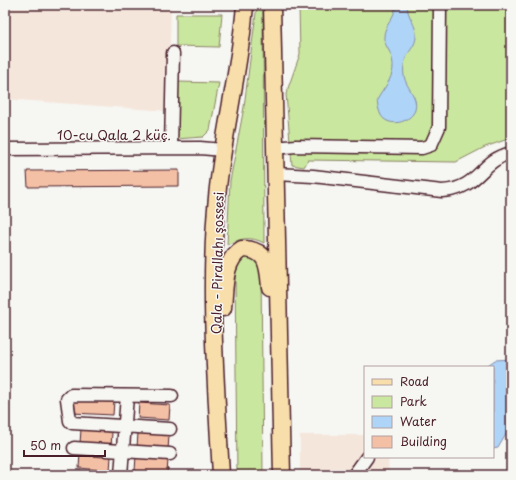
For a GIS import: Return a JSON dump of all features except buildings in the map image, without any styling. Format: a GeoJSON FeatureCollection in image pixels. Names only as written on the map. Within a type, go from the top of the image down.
{"type":"FeatureCollection","features":[{"type":"Feature","properties":{"kind":"main road","name":"Qala - Pirallahı şossesi"},"geometry":{"type":"LineString","coordinates":[[221,475],[216,366],[215,223],[223,150],[240,55],[245,5]]}},
{"type":"Feature","properties":{"kind":"main road"},"geometry":{"type":"LineString","coordinates":[[272,5],[282,475]]}},
{"type":"Feature","properties":{"kind":"main road"},"geometry":{"type":"LineString","coordinates":[[216,366],[227,271],[231,259],[242,249],[252,249],[259,252],[265,259],[268,271],[280,372]]}},
{"type":"Feature","properties":{"kind":"street"},"geometry":{"type":"LineString","coordinates":[[275,148],[296,146],[422,148],[430,145],[439,127],[440,5]]}},
{"type":"Feature","properties":{"kind":"street"},"geometry":{"type":"LineString","coordinates":[[171,148],[173,53]]}},
{"type":"Feature","properties":{"kind":"street","name":"10-cu Qala 2 küç."},"geometry":{"type":"LineString","coordinates":[[5,149],[171,148],[223,150]]}},
{"type":"Feature","properties":{"kind":"street"},"geometry":{"type":"LineString","coordinates":[[276,174],[313,176],[442,191],[455,190],[470,183],[494,160],[511,153]]}},
{"type":"Feature","properties":{"kind":"street"},"geometry":{"type":"LineString","coordinates":[[170,429],[72,423],[70,420],[67,399],[71,395],[172,396]]}},
{"type":"Feature","properties":{"kind":"street"},"geometry":{"type":"LineString","coordinates":[[121,475],[127,396]]}},
{"type":"Feature","properties":{"kind":"street"},"geometry":{"type":"LineString","coordinates":[[74,448],[170,454]]}},
{"type":"Feature","properties":{"kind":"street"},"geometry":{"type":"LineString","coordinates":[[354,475],[366,458]]}},
{"type":"Feature","properties":{"kind":"shaded area"},"geometry":{"type":"Polygon","coordinates":[[[5,5],[171,5],[168,111],[5,99],[5,5]]]}},
{"type":"Feature","properties":{"kind":"shaded area"},"geometry":{"type":"Polygon","coordinates":[[[300,435],[364,435],[364,458],[388,458],[389,475],[300,475],[300,435]]]}},
{"type":"Feature","properties":{"kind":"green space"},"geometry":{"type":"Polygon","coordinates":[[[257,5],[263,5],[264,243],[255,239],[246,239],[227,245],[230,181],[244,107],[257,5]]]}},
{"type":"Feature","properties":{"kind":"green space"},"geometry":{"type":"Polygon","coordinates":[[[299,5],[507,5],[511,60],[511,138],[485,147],[456,162],[308,160],[304,167],[292,165],[286,94],[300,54],[299,5]]]}},
{"type":"Feature","properties":{"kind":"green space"},"geometry":{"type":"Polygon","coordinates":[[[176,14],[222,14],[219,47],[176,46],[176,14]]]}},
{"type":"Feature","properties":{"kind":"green space"},"geometry":{"type":"Polygon","coordinates":[[[178,82],[219,83],[210,130],[203,137],[176,139],[178,82]]]}},
{"type":"Feature","properties":{"kind":"green space"},"geometry":{"type":"Polygon","coordinates":[[[250,257],[258,263],[261,273],[263,475],[237,475],[235,270],[241,258],[250,257]]]}},
{"type":"Feature","properties":{"kind":"water"},"geometry":{"type":"Polygon","coordinates":[[[396,5],[407,5],[407,9],[416,32],[414,45],[406,57],[404,76],[414,97],[416,105],[413,114],[406,120],[392,123],[382,117],[377,100],[390,78],[393,67],[390,53],[385,43],[384,32],[394,14],[396,5]]]}},
{"type":"Feature","properties":{"kind":"water"},"geometry":{"type":"Polygon","coordinates":[[[511,359],[511,426],[498,448],[494,449],[494,366],[486,366],[495,360],[511,359]]]}}]}
